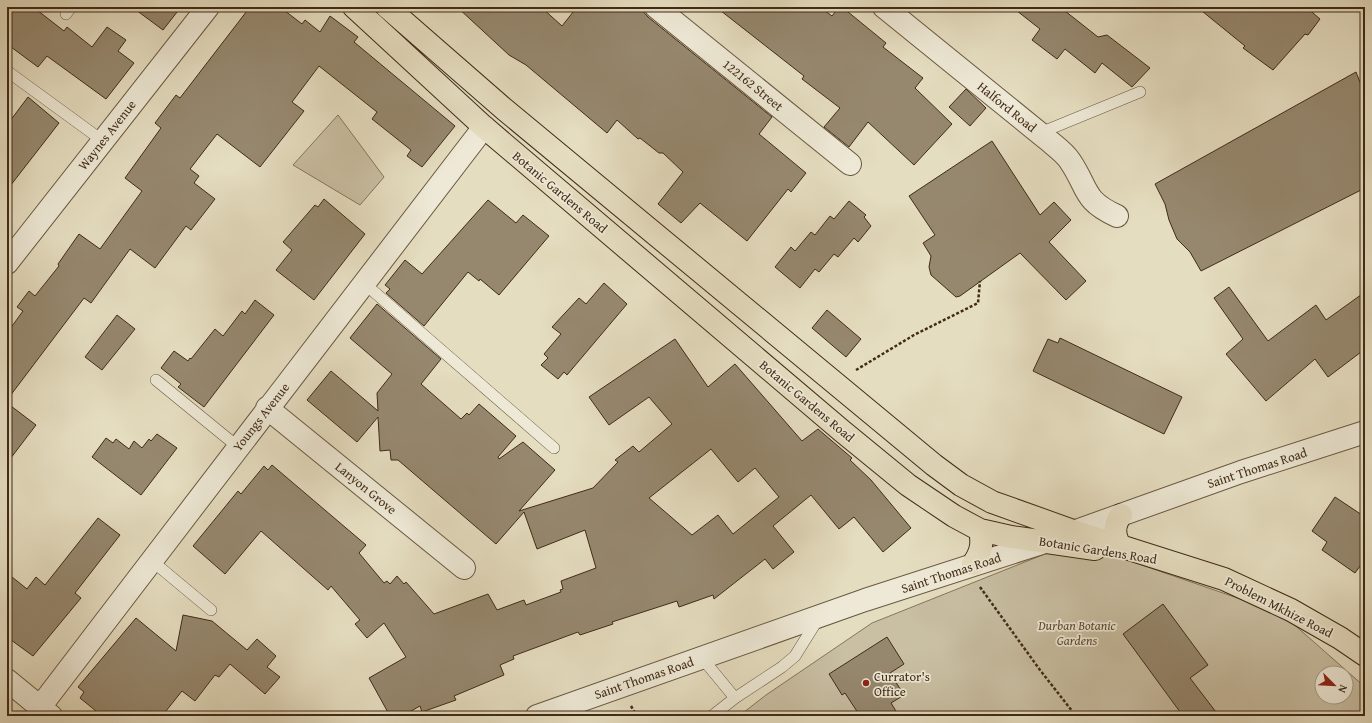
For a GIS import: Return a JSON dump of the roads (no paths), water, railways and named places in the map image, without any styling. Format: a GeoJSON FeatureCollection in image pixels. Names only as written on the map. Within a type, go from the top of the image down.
{"type":"FeatureCollection","features":[{"type":"Feature","properties":{"kind":"main road","name":"Botanic Gardens Road"},"geometry":{"type":"LineString","coordinates":[[354,7],[484,128],[908,485],[954,516],[980,530],[1047,531],[1165,561]]}},
{"type":"Feature","properties":{"kind":"main road","name":"Botanic Gardens Road"},"geometry":{"type":"LineString","coordinates":[[387,7],[504,109],[934,465],[961,485],[1047,531]]}},
{"type":"Feature","properties":{"kind":"main road"},"geometry":{"type":"LineString","coordinates":[[1120,546],[1116,540],[1114,527],[1121,515]]}},
{"type":"Feature","properties":{"kind":"main road"},"geometry":{"type":"LineString","coordinates":[[975,573],[982,547],[980,530]]}},
{"type":"Feature","properties":{"kind":"main road","name":"Botanic Gardens Road"},"geometry":{"type":"LineString","coordinates":[[1080,539],[1120,546],[1165,561]]}},
{"type":"Feature","properties":{"kind":"main road","name":"Problem Mkhize Road"},"geometry":{"type":"LineString","coordinates":[[1165,561],[1224,579],[1291,610],[1340,638],[1365,655]]}},
{"type":"Feature","properties":{"kind":"street","name":"Waynes Avenue"},"geometry":{"type":"LineString","coordinates":[[7,263],[208,7]]}},
{"type":"Feature","properties":{"kind":"street","name":"122162 Street"},"geometry":{"type":"LineString","coordinates":[[656,7],[850,164]]}},
{"type":"Feature","properties":{"kind":"street","name":"Halford Road"},"geometry":{"type":"LineString","coordinates":[[884,7],[1040,133],[1070,161],[1091,200],[1102,209],[1118,216]]}},
{"type":"Feature","properties":{"kind":"street","name":"Youngs Avenue"},"geometry":{"type":"LineString","coordinates":[[46,712],[151,560],[484,128]]}},
{"type":"Feature","properties":{"kind":"street","name":"Lanyon Grove"},"geometry":{"type":"LineString","coordinates":[[267,408],[464,568]]}},
{"type":"Feature","properties":{"kind":"street","name":"Saint Thomas Road"},"geometry":{"type":"LineString","coordinates":[[1080,539],[1121,515],[1241,472],[1365,432]]}},
{"type":"Feature","properties":{"kind":"street","name":"Saint Thomas Road"},"geometry":{"type":"LineString","coordinates":[[537,716],[819,617],[975,573],[1047,531]]}},
{"type":"Feature","properties":{"kind":"street"},"geometry":{"type":"LineString","coordinates":[[7,680],[46,712]]}},
{"type":"Feature","properties":{"kind":"lane"},"geometry":{"type":"LineString","coordinates":[[7,71],[103,141]]}},
{"type":"Feature","properties":{"kind":"lane"},"geometry":{"type":"LineString","coordinates":[[1040,133],[1140,92]]}},
{"type":"Feature","properties":{"kind":"lane"},"geometry":{"type":"LineString","coordinates":[[365,284],[554,448]]}},
{"type":"Feature","properties":{"kind":"lane"},"geometry":{"type":"LineString","coordinates":[[156,380],[238,447]]}},
{"type":"Feature","properties":{"kind":"lane"},"geometry":{"type":"LineString","coordinates":[[151,560],[211,610]]}},
{"type":"Feature","properties":{"kind":"lane"},"geometry":{"type":"LineString","coordinates":[[712,716],[735,698],[782,667],[795,656],[819,617]]}},
{"type":"Feature","properties":{"kind":"lane"},"geometry":{"type":"LineString","coordinates":[[702,658],[735,698]]}},
{"type":"Feature","properties":{"kind":"place","name":"Currator's Office"},"geometry":{"type":"Point","coordinates":[866,683]}},
{"type":"Feature","properties":{"kind":"park label","name":"Durban Botanic Gardens"},"geometry":{"type":"Point","coordinates":[1077,632]}}]}
